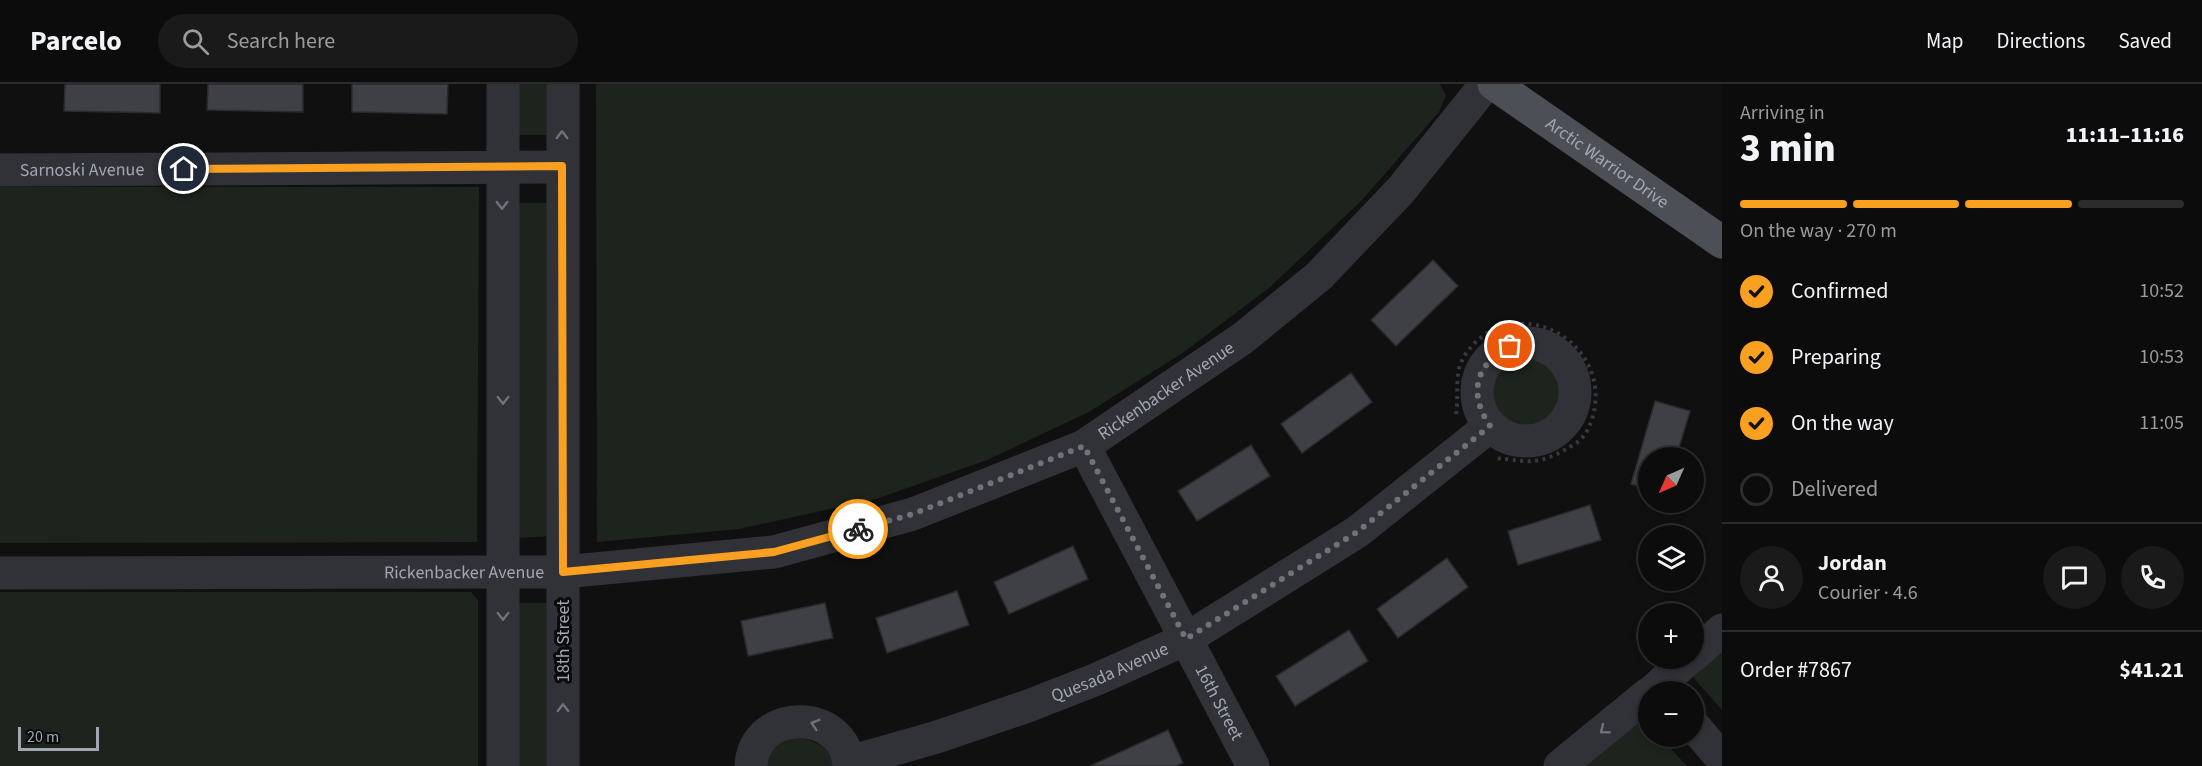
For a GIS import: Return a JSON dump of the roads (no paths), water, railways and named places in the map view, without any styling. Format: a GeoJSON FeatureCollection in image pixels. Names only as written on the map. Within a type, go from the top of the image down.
{"type":"FeatureCollection","features":[{"type":"Feature","properties":{"kind":"main road","name":"Arctic Warrior Drive"},"geometry":{"type":"LineString","coordinates":[[1494,84],[1656,196],[1720,245]]}},
{"type":"Feature","properties":{"kind":"street"},"geometry":{"type":"LineString","coordinates":[[503,84],[503,766]]}},
{"type":"Feature","properties":{"kind":"street","name":"18th Street"},"geometry":{"type":"LineString","coordinates":[[563,84],[563,766]]}},
{"type":"Feature","properties":{"kind":"street","name":"Rickenbacker Avenue"},"geometry":{"type":"LineString","coordinates":[[0,573],[563,572],[774,552],[913,514],[1084,446],[1243,338],[1319,276],[1401,190],[1486,84]]}},
{"type":"Feature","properties":{"kind":"street","name":"Sarnoski Avenue"},"geometry":{"type":"LineString","coordinates":[[0,170],[562,166]]}},
{"type":"Feature","properties":{"kind":"street","name":"Quesada Avenue"},"geometry":{"type":"LineString","coordinates":[[751,766],[756,747],[765,735],[778,726],[792,721],[808,721],[823,726],[835,735],[844,747],[849,764],[1028,706],[1186,639],[1357,532],[1490,426]]}},
{"type":"Feature","properties":{"kind":"street","name":"16th Street"},"geometry":{"type":"LineString","coordinates":[[1084,446],[1252,766]]}},
{"type":"Feature","properties":{"kind":"street"},"geometry":{"type":"LineString","coordinates":[[1704,646],[1722,630]]}},
{"type":"Feature","properties":{"kind":"street"},"geometry":{"type":"LineString","coordinates":[[1666,681],[1678,669]]}},
{"type":"Feature","properties":{"kind":"street"},"geometry":{"type":"LineString","coordinates":[[1560,766],[1638,705]]}},
{"type":"Feature","properties":{"kind":"street"},"geometry":{"type":"LineString","coordinates":[[1704,738],[1722,759]]}}]}
